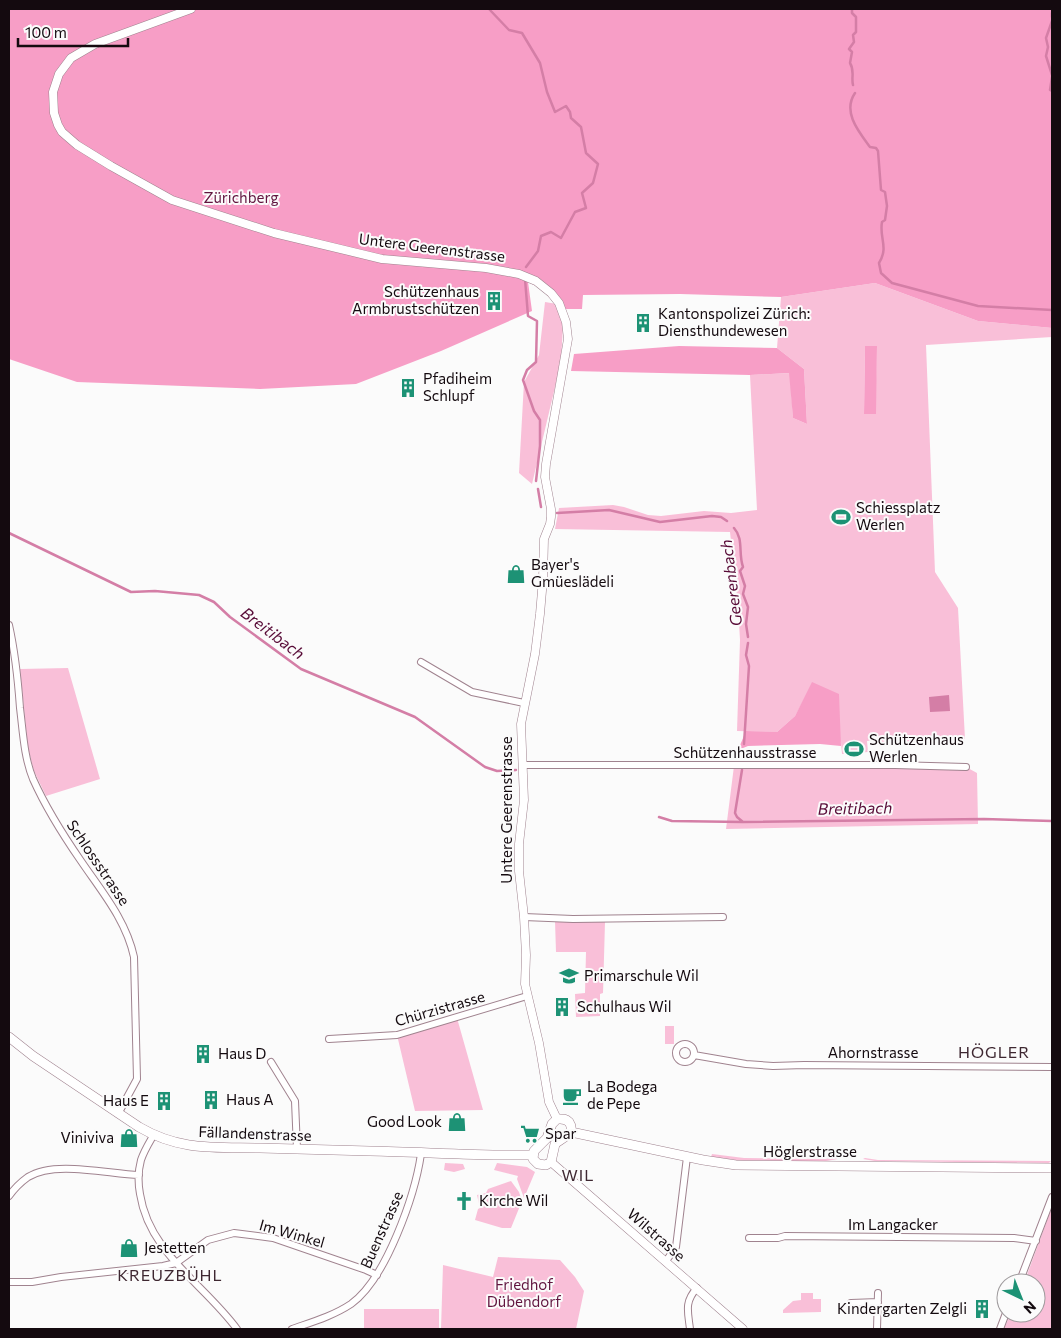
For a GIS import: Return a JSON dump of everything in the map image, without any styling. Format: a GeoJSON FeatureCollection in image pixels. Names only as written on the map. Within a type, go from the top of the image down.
{"type":"FeatureCollection","features":[{"type":"Feature","properties":{"kind":"main road","name":"Fällandenstrasse"},"geometry":{"type":"LineString","coordinates":[[9,1036],[33,1056],[118,1114],[153,1136],[164,1140],[192,1146],[421,1154],[533,1155]]}},
{"type":"Feature","properties":{"kind":"main road"},"geometry":{"type":"LineString","coordinates":[[557,1119],[568,1121],[570,1132],[568,1136],[555,1144],[551,1162],[546,1165],[538,1164],[534,1161],[535,1149],[547,1138],[552,1124],[557,1119]]}},
{"type":"Feature","properties":{"kind":"main road","name":"Höglerstrasse"},"geometry":{"type":"LineString","coordinates":[[570,1132],[717,1163],[746,1166],[1052,1168]]}},
{"type":"Feature","properties":{"kind":"street","name":"Untere Geerenstrasse"},"geometry":{"type":"LineString","coordinates":[[191,9],[95,44],[70,58],[56,80],[52,100],[55,120],[66,136],[111,166],[172,200],[274,233],[373,257],[486,268],[518,274],[544,286],[562,309],[567,328],[568,348],[546,464],[545,477],[552,509],[550,524],[544,539],[544,579],[539,629],[524,703],[521,737],[524,765],[524,800],[519,871],[524,917],[527,996],[539,1043],[549,1102],[557,1119]]}},
{"type":"Feature","properties":{"kind":"street","name":"Schlossstrasse"},"geometry":{"type":"LineString","coordinates":[[9,625],[16,657],[24,742],[33,777],[58,826],[123,923],[134,957],[137,1079],[118,1114]]}},
{"type":"Feature","properties":{"kind":"street"},"geometry":{"type":"LineString","coordinates":[[421,662],[472,692],[524,703]]}},
{"type":"Feature","properties":{"kind":"street","name":"Schützenhausstrasse"},"geometry":{"type":"LineString","coordinates":[[524,765],[895,765],[966,767]]}},
{"type":"Feature","properties":{"kind":"street"},"geometry":{"type":"LineString","coordinates":[[524,917],[573,919],[722,917]]}},
{"type":"Feature","properties":{"kind":"street","name":"Chürzistrasse"},"geometry":{"type":"LineString","coordinates":[[329,1039],[397,1035],[527,996]]}},
{"type":"Feature","properties":{"kind":"street","name":"Ahornstrasse"},"geometry":{"type":"LineString","coordinates":[[694,1055],[746,1064],[772,1066],[1052,1067]]}},
{"type":"Feature","properties":{"kind":"street"},"geometry":{"type":"LineString","coordinates":[[271,1062],[295,1101],[297,1150]]}},
{"type":"Feature","properties":{"kind":"street"},"geometry":{"type":"LineString","coordinates":[[153,1136],[141,1160],[139,1175],[141,1203],[147,1220],[159,1243],[211,1298],[237,1329]]}},
{"type":"Feature","properties":{"kind":"street","name":"Buenstrasse"},"geometry":{"type":"LineString","coordinates":[[292,1329],[336,1313],[351,1304],[365,1291],[377,1275],[412,1195],[421,1154]]}},
{"type":"Feature","properties":{"kind":"street"},"geometry":{"type":"LineString","coordinates":[[666,1261],[676,1247],[687,1157]]}},
{"type":"Feature","properties":{"kind":"street","name":"Wilstrasse"},"geometry":{"type":"LineString","coordinates":[[551,1162],[743,1329]]}},
{"type":"Feature","properties":{"kind":"street"},"geometry":{"type":"LineString","coordinates":[[9,1196],[27,1178],[40,1172],[54,1169],[139,1175]]}},
{"type":"Feature","properties":{"kind":"street"},"geometry":{"type":"LineString","coordinates":[[1023,1273],[1052,1197]]}},
{"type":"Feature","properties":{"kind":"street","name":"Im Winkel"},"geometry":{"type":"LineString","coordinates":[[176,1263],[208,1240],[234,1233],[273,1238],[377,1275]]}},
{"type":"Feature","properties":{"kind":"street","name":"Im Langacker"},"geometry":{"type":"LineString","coordinates":[[749,1238],[778,1238],[785,1236],[921,1237],[1014,1238],[1036,1241]]}},
{"type":"Feature","properties":{"kind":"street"},"geometry":{"type":"LineString","coordinates":[[9,1282],[32,1282],[61,1277],[128,1271],[176,1263]]}},
{"type":"Feature","properties":{"kind":"street"},"geometry":{"type":"LineString","coordinates":[[690,1329],[687,1304],[697,1288]]}},
{"type":"Feature","properties":{"kind":"street"},"geometry":{"type":"LineString","coordinates":[[877,1329],[878,1293]]}},
{"type":"Feature","properties":{"kind":"street"},"geometry":{"type":"LineString","coordinates":[[852,1303],[878,1302]]}},
{"type":"Feature","properties":{"kind":"green space","name":"Zürichberg"},"geometry":{"type":"Polygon","coordinates":[[[9,9],[1052,9],[1052,328],[978,321],[875,283],[781,297],[680,294],[583,295],[582,309],[561,309],[540,288],[528,282],[532,311],[441,351],[356,384],[260,389],[77,382],[9,359],[9,9]]]}},
{"type":"Feature","properties":{"kind":"green space"},"geometry":{"type":"Polygon","coordinates":[[[875,283],[978,321],[1052,328],[1052,337],[926,345],[935,572],[958,608],[965,739],[877,744],[876,740],[867,741],[868,752],[842,754],[841,743],[813,683],[795,716],[777,732],[737,731],[740,640],[730,532],[555,529],[559,508],[613,505],[648,515],[661,516],[704,511],[731,513],[757,510],[750,375],[790,373],[793,418],[807,424],[804,369],[777,348],[781,297],[875,283]],[[865,346],[864,414],[875,414],[877,346],[865,346]]]}},
{"type":"Feature","properties":{"kind":"green space"},"geometry":{"type":"Polygon","coordinates":[[[545,302],[557,304],[563,325],[561,362],[532,484],[519,473],[524,382],[539,355],[545,302]]]}},
{"type":"Feature","properties":{"kind":"green space"},"geometry":{"type":"Polygon","coordinates":[[[679,346],[777,348],[804,369],[807,424],[793,418],[789,373],[750,375],[571,371],[574,354],[679,346]]]}},
{"type":"Feature","properties":{"kind":"green space"},"geometry":{"type":"Polygon","coordinates":[[[865,346],[877,346],[876,414],[864,414],[865,346]]]}},
{"type":"Feature","properties":{"kind":"green space"},"geometry":{"type":"Polygon","coordinates":[[[68,668],[100,779],[46,796],[34,771],[28,748],[20,669],[68,668]]]}},
{"type":"Feature","properties":{"kind":"green space"},"geometry":{"type":"Polygon","coordinates":[[[812,682],[839,694],[841,746],[820,744],[748,746],[738,750],[746,731],[777,732],[795,716],[812,682]]]}},
{"type":"Feature","properties":{"kind":"green space"},"geometry":{"type":"Polygon","coordinates":[[[734,766],[966,767],[977,773],[978,824],[726,829],[734,766]]]}},
{"type":"Feature","properties":{"kind":"green space"},"geometry":{"type":"Polygon","coordinates":[[[555,921],[605,922],[603,993],[600,994],[600,1016],[576,1017],[575,994],[585,993],[586,952],[556,952],[555,921]]]}},
{"type":"Feature","properties":{"kind":"green space"},"geometry":{"type":"Polygon","coordinates":[[[457,1018],[483,1110],[415,1111],[397,1035],[457,1018]]]}},
{"type":"Feature","properties":{"kind":"green space"},"geometry":{"type":"Polygon","coordinates":[[[665,1026],[674,1026],[674,1044],[665,1044],[665,1026]]]}},
{"type":"Feature","properties":{"kind":"green space"},"geometry":{"type":"Polygon","coordinates":[[[712,1154],[744,1158],[825,1159],[838,1157],[838,1159],[826,1161],[744,1161],[711,1157],[712,1154]]]}},
{"type":"Feature","properties":{"kind":"green space"},"geometry":{"type":"Polygon","coordinates":[[[863,1159],[878,1160],[1051,1161],[1049,1163],[875,1161],[863,1159]]]}},
{"type":"Feature","properties":{"kind":"green space"},"geometry":{"type":"Polygon","coordinates":[[[445,1163],[463,1164],[465,1169],[454,1172],[444,1170],[445,1163]]]}},
{"type":"Feature","properties":{"kind":"green space"},"geometry":{"type":"Polygon","coordinates":[[[497,1163],[527,1167],[535,1172],[524,1198],[517,1179],[518,1176],[494,1170],[497,1163]]]}},
{"type":"Feature","properties":{"kind":"green space"},"geometry":{"type":"Polygon","coordinates":[[[511,1181],[519,1192],[522,1201],[511,1228],[502,1228],[475,1220],[480,1208],[477,1195],[486,1193],[488,1189],[511,1181]]]}},
{"type":"Feature","properties":{"kind":"green space"},"geometry":{"type":"Polygon","coordinates":[[[1052,1207],[1052,1329],[1004,1329],[1007,1323],[1046,1323],[1046,1273],[1028,1273],[1052,1207]]]}},
{"type":"Feature","properties":{"kind":"green space","name":"Friedhof Dübendorf"},"geometry":{"type":"Polygon","coordinates":[[[498,1257],[560,1260],[584,1291],[576,1329],[441,1329],[443,1265],[493,1277],[498,1257]]]}},
{"type":"Feature","properties":{"kind":"green space"},"geometry":{"type":"Polygon","coordinates":[[[801,1293],[813,1293],[813,1299],[821,1299],[821,1312],[783,1313],[783,1310],[793,1301],[801,1300],[801,1293]]]}},
{"type":"Feature","properties":{"kind":"green space"},"geometry":{"type":"Polygon","coordinates":[[[364,1309],[439,1309],[439,1329],[364,1329],[364,1309]]]}},
{"type":"Feature","properties":{"kind":"shaded area"},"geometry":{"type":"Polygon","coordinates":[[[949,695],[950,711],[930,712],[929,697],[949,695]]]}},
{"type":"Feature","properties":{"kind":"waterway","name":"Geerenbach"},"geometry":{"type":"LineString","coordinates":[[489,9],[509,30],[522,33],[540,63],[547,92],[555,112],[566,106],[571,118],[581,127],[586,153],[598,164],[593,183],[582,193],[586,208],[575,212],[561,238],[551,232],[541,236],[538,251],[526,267]]}},
{"type":"Feature","properties":{"kind":"waterway"},"geometry":{"type":"LineString","coordinates":[[852,9],[852,13],[856,17],[856,32],[853,35],[854,42],[849,49],[852,52],[850,63],[853,85]]}},
{"type":"Feature","properties":{"kind":"waterway"},"geometry":{"type":"LineString","coordinates":[[1052,21],[1046,38],[1048,47],[1046,56],[1052,75]]}},
{"type":"Feature","properties":{"kind":"waterway"},"geometry":{"type":"LineString","coordinates":[[1052,77],[1050,90],[1052,91]]}},
{"type":"Feature","properties":{"kind":"waterway"},"geometry":{"type":"LineString","coordinates":[[855,93],[851,100],[851,114],[857,128],[870,147],[876,148],[878,151],[881,190],[885,192],[887,206],[885,220],[882,222],[881,228],[884,247],[879,263],[881,273],[892,283],[978,306],[1052,310]]}},
{"type":"Feature","properties":{"kind":"waterway","name":"Geerenbach"},"geometry":{"type":"LineString","coordinates":[[525,279],[528,316],[537,321],[536,362],[527,370],[523,380],[534,411],[540,420],[540,446],[536,481]]}},
{"type":"Feature","properties":{"kind":"waterway","name":"Geerenbach"},"geometry":{"type":"LineString","coordinates":[[538,489],[541,507]]}},
{"type":"Feature","properties":{"kind":"waterway","name":"Geerenbach"},"geometry":{"type":"LineString","coordinates":[[557,513],[609,510],[660,522],[712,516],[721,517],[727,521]]}},
{"type":"Feature","properties":{"kind":"waterway","name":"Geerenbach"},"geometry":{"type":"LineString","coordinates":[[734,528],[740,541],[743,567],[740,571],[745,586],[743,594],[748,607],[746,624],[748,637]]}},
{"type":"Feature","properties":{"kind":"waterway","name":"Breitibach"},"geometry":{"type":"LineString","coordinates":[[9,533],[131,592],[155,591],[199,595],[214,602],[230,617],[301,669],[415,717],[485,767],[497,771],[516,770]]}},
{"type":"Feature","properties":{"kind":"waterway","name":"Geerenbach"},"geometry":{"type":"LineString","coordinates":[[744,744],[749,666],[746,655],[748,643]]}},
{"type":"Feature","properties":{"kind":"waterway","name":"Geerenbach"},"geometry":{"type":"LineString","coordinates":[[742,770],[735,813],[743,822]]}},
{"type":"Feature","properties":{"kind":"waterway","name":"Breitibach"},"geometry":{"type":"LineString","coordinates":[[659,817],[672,821],[743,822],[984,819],[1052,821]]}},
{"type":"Feature","properties":{"kind":"place","name":"Schützenhaus Armbrustschützen"},"geometry":{"type":"Point","coordinates":[494,301]}},
{"type":"Feature","properties":{"kind":"place","name":"Kantonspolizei Zürich: Diensthundewesen"},"geometry":{"type":"Point","coordinates":[643,323]}},
{"type":"Feature","properties":{"kind":"place","name":"Pfadiheim Schlupf"},"geometry":{"type":"Point","coordinates":[408,388]}},
{"type":"Feature","properties":{"kind":"place","name":"Schiessplatz Werlen"},"geometry":{"type":"Point","coordinates":[841,517]}},
{"type":"Feature","properties":{"kind":"place","name":"Bayer's Gmüeslädeli"},"geometry":{"type":"Point","coordinates":[516,574]}},
{"type":"Feature","properties":{"kind":"place","name":"Schützenhaus Werlen"},"geometry":{"type":"Point","coordinates":[854,749]}},
{"type":"Feature","properties":{"kind":"place","name":"Primarschule Wil"},"geometry":{"type":"Point","coordinates":[569,976]}},
{"type":"Feature","properties":{"kind":"place","name":"Schulhaus Wil"},"geometry":{"type":"Point","coordinates":[562,1007]}},
{"type":"Feature","properties":{"kind":"place","name":"Haus D"},"geometry":{"type":"Point","coordinates":[203,1054]}},
{"type":"Feature","properties":{"kind":"place","name":"La Bodega de Pepe"},"geometry":{"type":"Point","coordinates":[572,1096]}},
{"type":"Feature","properties":{"kind":"place","name":"Haus A"},"geometry":{"type":"Point","coordinates":[211,1100]}},
{"type":"Feature","properties":{"kind":"place","name":"Haus E"},"geometry":{"type":"Point","coordinates":[164,1101]}},
{"type":"Feature","properties":{"kind":"place","name":"Good Look"},"geometry":{"type":"Point","coordinates":[457,1122]}},
{"type":"Feature","properties":{"kind":"place","name":"Spar"},"geometry":{"type":"Point","coordinates":[530,1134]}},
{"type":"Feature","properties":{"kind":"place","name":"Viniviva"},"geometry":{"type":"Point","coordinates":[129,1138]}},
{"type":"Feature","properties":{"kind":"place","name":"Kirche Wil"},"geometry":{"type":"Point","coordinates":[464,1201]}},
{"type":"Feature","properties":{"kind":"place","name":"Jestetten"},"geometry":{"type":"Point","coordinates":[129,1248]}},
{"type":"Feature","properties":{"kind":"place","name":"Kindergarten Zelgli"},"geometry":{"type":"Point","coordinates":[982,1309]}},
{"type":"Feature","properties":{"kind":"district","name":"HÖGLER"},"geometry":{"type":"Point","coordinates":[994,1052]}},
{"type":"Feature","properties":{"kind":"district","name":"WIL"},"geometry":{"type":"Point","coordinates":[578,1175]}},
{"type":"Feature","properties":{"kind":"district","name":"KREUZBÜHL"},"geometry":{"type":"Point","coordinates":[170,1275]}}]}
